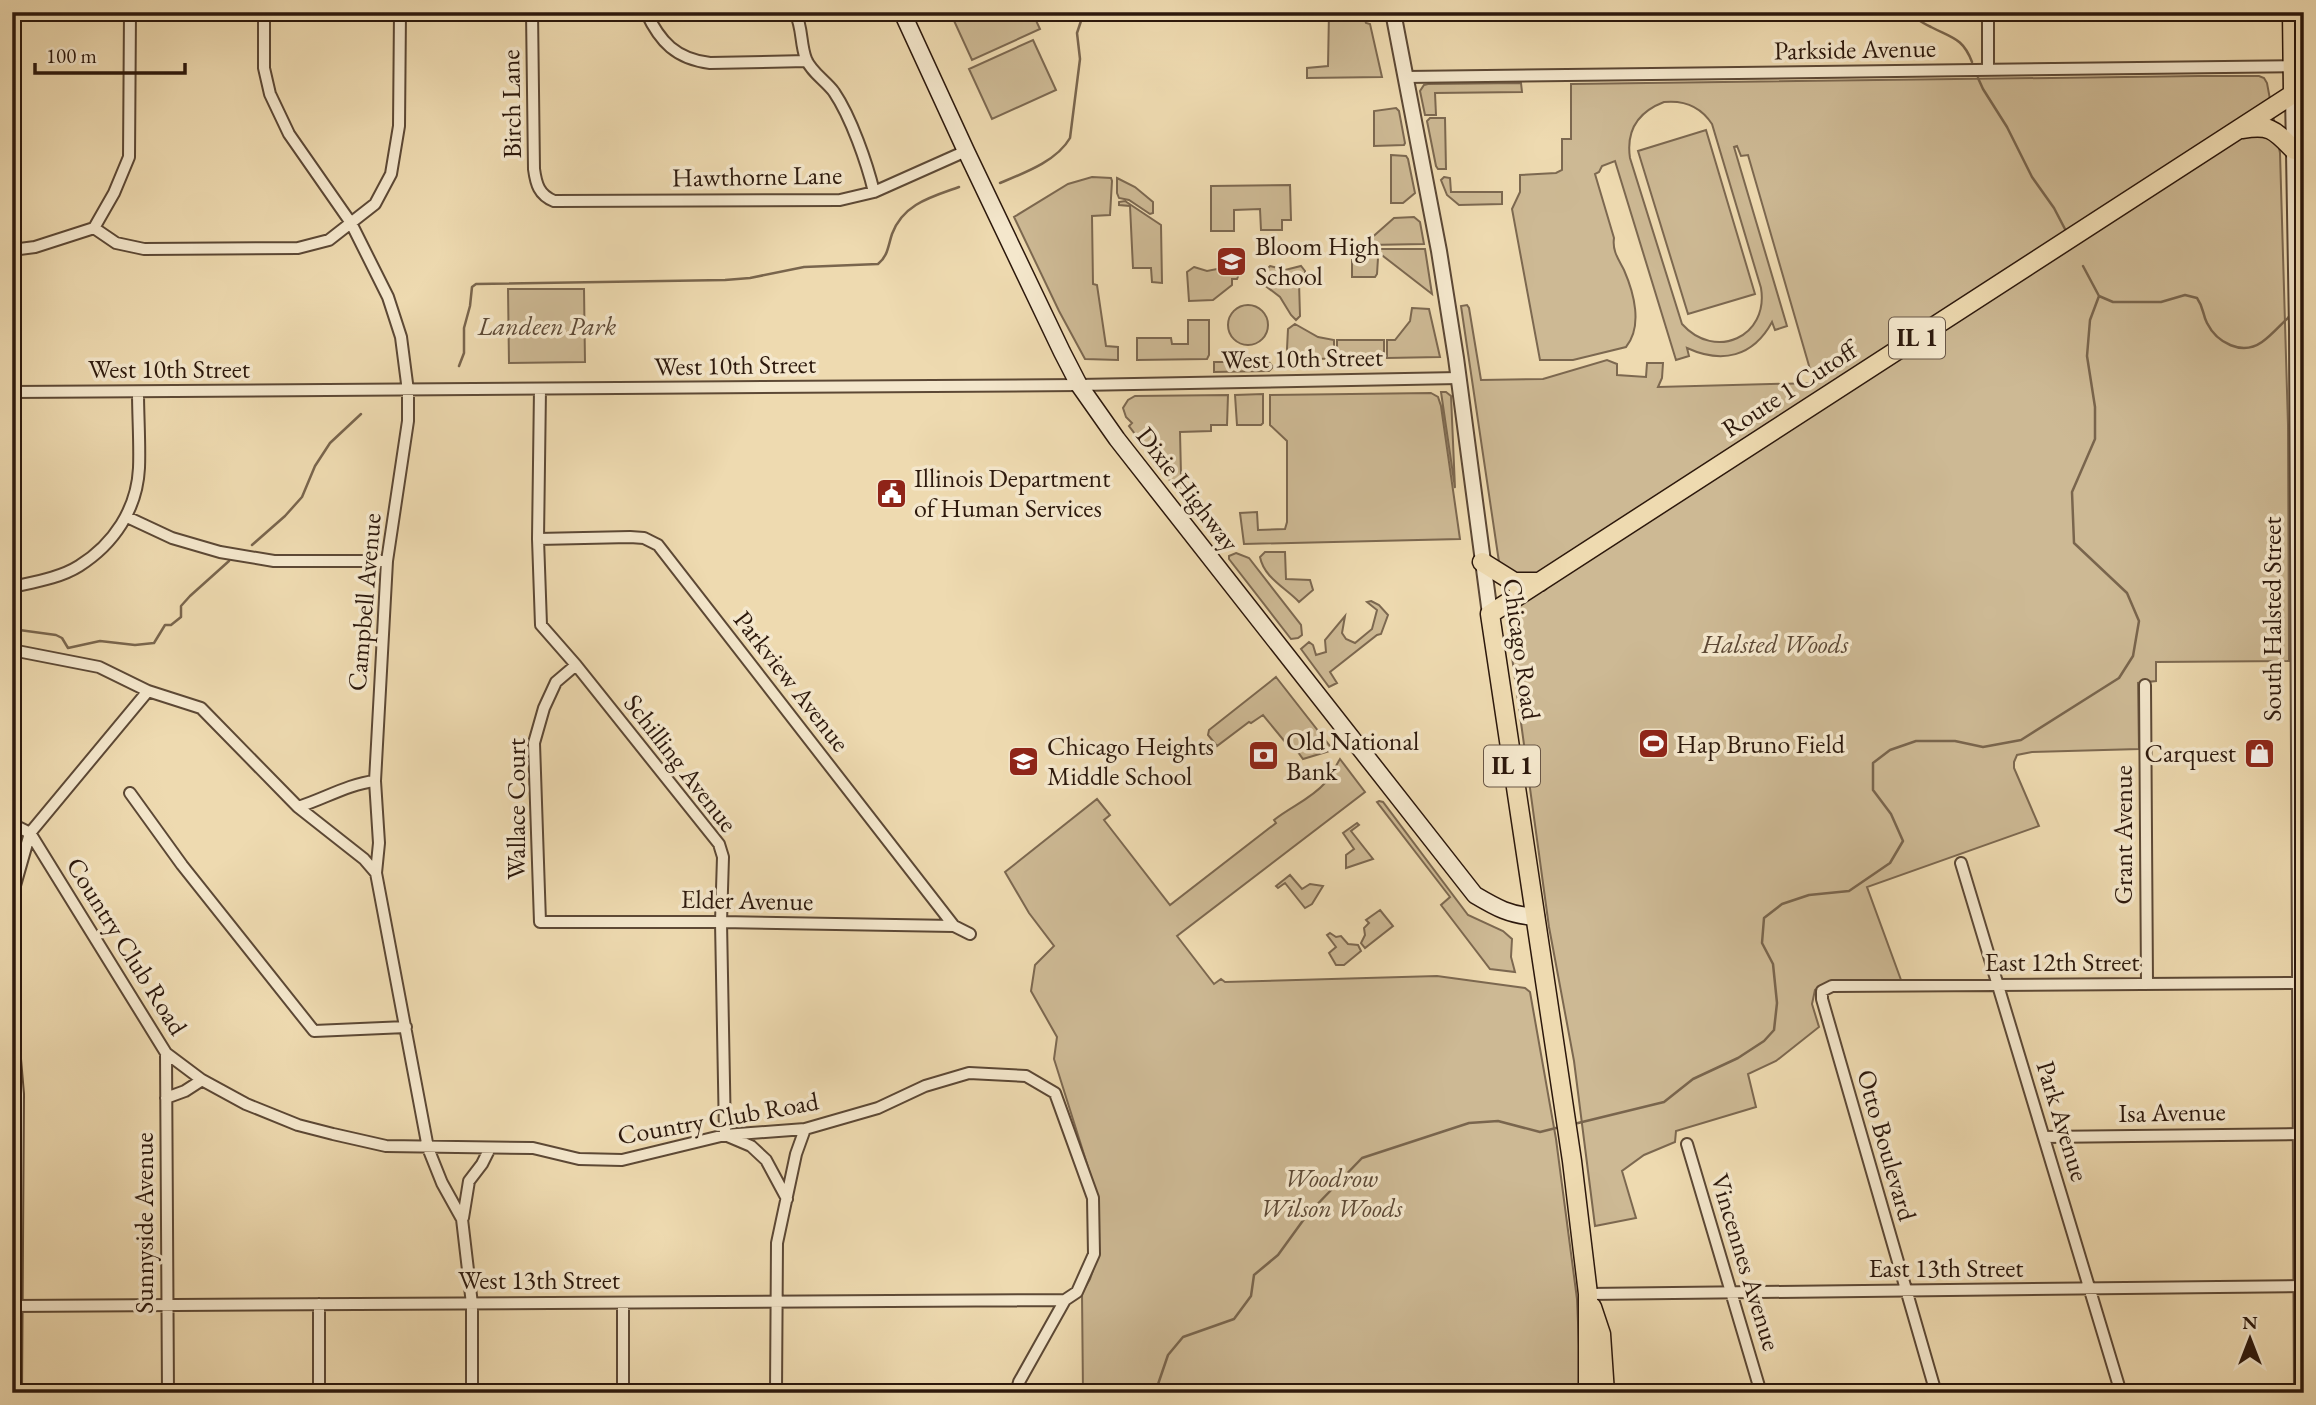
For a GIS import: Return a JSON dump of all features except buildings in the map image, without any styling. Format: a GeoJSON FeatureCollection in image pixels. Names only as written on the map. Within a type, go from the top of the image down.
{"type":"FeatureCollection","features":[{"type":"Feature","properties":{"kind":"main road","name":"Dixie Highway"},"geometry":{"type":"LineString","coordinates":[[902,12],[1041,309],[1079,384],[1117,439],[1475,895],[1507,912],[1536,917]]}},
{"type":"Feature","properties":{"kind":"main road","name":"South Halsted Street"},"geometry":{"type":"LineString","coordinates":[[2292,12],[2298,66],[2293,94]]}},
{"type":"Feature","properties":{"kind":"main road","name":"Route 1 Cutoff"},"geometry":{"type":"LineString","coordinates":[[1490,614],[2293,94]]}},
{"type":"Feature","properties":{"kind":"main road"},"geometry":{"type":"LineString","coordinates":[[2239,130],[2260,126],[2272,128],[2294,150]]}},
{"type":"Feature","properties":{"kind":"main road"},"geometry":{"type":"LineString","coordinates":[[1482,562],[1514,582],[1540,582]]}},
{"type":"Feature","properties":{"kind":"main road","name":"Chicago Road"},"geometry":{"type":"LineString","coordinates":[[1490,614],[1572,1161],[1588,1294],[1588,1393]]}},
{"type":"Feature","properties":{"kind":"main road","name":"Chicago Road"},"geometry":{"type":"LineString","coordinates":[[1588,1294],[1601,1334],[1605,1393]]}},
{"type":"Feature","properties":{"kind":"street"},"geometry":{"type":"LineString","coordinates":[[12,250],[35,247],[94,228],[114,193],[130,157],[130,12]]}},
{"type":"Feature","properties":{"kind":"street","name":"Campbell Avenue"},"geometry":{"type":"LineString","coordinates":[[264,12],[264,68],[270,94],[289,134],[351,223],[388,297],[401,337],[408,391],[408,421],[387,561],[375,781],[379,843],[376,873],[428,1148],[442,1182],[463,1219]]}},
{"type":"Feature","properties":{"kind":"street"},"geometry":{"type":"LineString","coordinates":[[94,228],[116,243],[144,250],[298,248],[329,240],[375,204],[391,174],[400,126],[400,12]]}},
{"type":"Feature","properties":{"kind":"street","name":"Birch Lane"},"geometry":{"type":"LineString","coordinates":[[532,12],[534,169],[542,194]]}},
{"type":"Feature","properties":{"kind":"street"},"geometry":{"type":"LineString","coordinates":[[646,12],[659,37],[669,47],[697,62],[807,61]]}},
{"type":"Feature","properties":{"kind":"street"},"geometry":{"type":"LineString","coordinates":[[795,12],[802,26],[807,61],[835,94],[862,151],[874,192]]}},
{"type":"Feature","properties":{"kind":"street","name":"Chicago Road"},"geometry":{"type":"LineString","coordinates":[[1393,12],[1439,251],[1459,378],[1490,614]]}},
{"type":"Feature","properties":{"kind":"street"},"geometry":{"type":"LineString","coordinates":[[1988,12],[1988,70]]}},
{"type":"Feature","properties":{"kind":"street","name":"Parkside Avenue"},"geometry":{"type":"LineString","coordinates":[[1406,77],[2298,66]]}},
{"type":"Feature","properties":{"kind":"street","name":"South Halsted Street"},"geometry":{"type":"LineString","coordinates":[[2293,94],[2300,375],[2302,1393]]}},
{"type":"Feature","properties":{"kind":"street","name":"Hawthorne Lane"},"geometry":{"type":"LineString","coordinates":[[542,194],[562,202],[840,200],[874,192],[966,151]]}},
{"type":"Feature","properties":{"kind":"street","name":"West 10th Street"},"geometry":{"type":"LineString","coordinates":[[12,392],[408,391],[1459,378]]}},
{"type":"Feature","properties":{"kind":"street","name":"Schilling Avenue"},"geometry":{"type":"LineString","coordinates":[[540,389],[538,539],[541,625],[719,844],[723,857],[724,1135]]}},
{"type":"Feature","properties":{"kind":"street"},"geometry":{"type":"LineString","coordinates":[[12,587],[46,579],[78,567],[104,547],[127,517],[136,490],[139,468],[138,392]]}},
{"type":"Feature","properties":{"kind":"street"},"geometry":{"type":"LineString","coordinates":[[127,517],[172,538],[220,552],[260,559],[387,561]]}},
{"type":"Feature","properties":{"kind":"street","name":"Parkview Avenue"},"geometry":{"type":"LineString","coordinates":[[538,539],[631,537],[645,538],[658,545],[954,926],[970,934]]}},
{"type":"Feature","properties":{"kind":"street"},"geometry":{"type":"LineString","coordinates":[[12,650],[99,667],[148,691],[201,708],[298,807],[364,859],[376,873]]}},
{"type":"Feature","properties":{"kind":"street","name":"Wallace Court"},"geometry":{"type":"LineString","coordinates":[[540,922],[534,743],[544,708],[556,682],[576,665]]}},
{"type":"Feature","properties":{"kind":"street","name":"Grant Avenue"},"geometry":{"type":"LineString","coordinates":[[2145,685],[2147,985]]}},
{"type":"Feature","properties":{"kind":"street"},"geometry":{"type":"LineString","coordinates":[[12,896],[30,834],[148,691]]}},
{"type":"Feature","properties":{"kind":"street"},"geometry":{"type":"LineString","coordinates":[[298,807],[317,802],[361,782],[375,781]]}},
{"type":"Feature","properties":{"kind":"street"},"geometry":{"type":"LineString","coordinates":[[130,793],[182,865],[314,1031],[405,1027]]}},
{"type":"Feature","properties":{"kind":"street","name":"Country Club Road"},"geometry":{"type":"LineString","coordinates":[[12,824],[30,834],[166,1053],[202,1080],[246,1104],[298,1125],[386,1146],[533,1147],[579,1159],[622,1160],[724,1135],[805,1129],[878,1108],[925,1086],[969,1073],[1026,1076],[1055,1093],[1093,1198],[1094,1254],[1077,1292],[1065,1300]]}},
{"type":"Feature","properties":{"kind":"street","name":"Park Avenue"},"geometry":{"type":"LineString","coordinates":[[1961,863],[2121,1393]]}},
{"type":"Feature","properties":{"kind":"street","name":"Elder Avenue"},"geometry":{"type":"LineString","coordinates":[[540,922],[954,926]]}},
{"type":"Feature","properties":{"kind":"street","name":"East 12th Street"},"geometry":{"type":"LineString","coordinates":[[1822,991],[1832,986],[2302,984]]}},
{"type":"Feature","properties":{"kind":"street","name":"Otto Boulevard"},"geometry":{"type":"LineString","coordinates":[[1822,991],[1822,999],[1936,1393]]}},
{"type":"Feature","properties":{"kind":"street"},"geometry":{"type":"LineString","coordinates":[[12,1024],[18,1094],[14,1306],[16,1393]]}},
{"type":"Feature","properties":{"kind":"street","name":"Sunnyside Avenue"},"geometry":{"type":"LineString","coordinates":[[166,1053],[167,1393]]}},
{"type":"Feature","properties":{"kind":"street"},"geometry":{"type":"LineString","coordinates":[[166,1098],[185,1091],[202,1080]]}},
{"type":"Feature","properties":{"kind":"street"},"geometry":{"type":"LineString","coordinates":[[776,1393],[777,1243],[796,1154],[805,1129]]}},
{"type":"Feature","properties":{"kind":"street","name":"Isa Avenue"},"geometry":{"type":"LineString","coordinates":[[2044,1137],[2301,1134]]}},
{"type":"Feature","properties":{"kind":"street"},"geometry":{"type":"LineString","coordinates":[[724,1135],[751,1146],[766,1160],[788,1199]]}},
{"type":"Feature","properties":{"kind":"street","name":"Vincennes Avenue"},"geometry":{"type":"LineString","coordinates":[[1687,1144],[1761,1393]]}},
{"type":"Feature","properties":{"kind":"street","name":"Campbell Avenue"},"geometry":{"type":"LineString","coordinates":[[472,1393],[472,1304],[463,1219],[469,1181],[490,1148]]}},
{"type":"Feature","properties":{"kind":"street","name":"East 13th Street"},"geometry":{"type":"LineString","coordinates":[[1588,1294],[2303,1286]]}},
{"type":"Feature","properties":{"kind":"street"},"geometry":{"type":"LineString","coordinates":[[1016,1393],[1019,1382],[1065,1300]]}},
{"type":"Feature","properties":{"kind":"street","name":"West 13th Street"},"geometry":{"type":"LineString","coordinates":[[14,1306],[1065,1300]]}},
{"type":"Feature","properties":{"kind":"street"},"geometry":{"type":"LineString","coordinates":[[623,1303],[623,1393]]}},
{"type":"Feature","properties":{"kind":"street"},"geometry":{"type":"LineString","coordinates":[[319,1304],[319,1393]]}},
{"type":"Feature","properties":{"kind":"green space"},"geometry":{"type":"Polygon","coordinates":[[[950,12],[1032,12],[1040,29],[972,60],[950,12]]]}},
{"type":"Feature","properties":{"kind":"green space"},"geometry":{"type":"Polygon","coordinates":[[[1329,12],[1362,12],[1366,23],[1370,24],[1382,77],[1307,78],[1307,68],[1328,66],[1329,12]]]}},
{"type":"Feature","properties":{"kind":"green space"},"geometry":{"type":"Polygon","coordinates":[[[1033,40],[1056,90],[992,119],[969,69],[1033,40]]]}},
{"type":"Feature","properties":{"kind":"green space","name":"Halsted Woods"},"geometry":{"type":"Polygon","coordinates":[[[2199,76],[2264,78],[2280,153],[2288,425],[2289,661],[2156,662],[2156,681],[2138,683],[2139,749],[2032,752],[2017,755],[2014,768],[2039,826],[1867,887],[1901,980],[1832,980],[1815,990],[1812,1004],[1819,1027],[1776,1061],[1748,1074],[1756,1107],[1676,1131],[1675,1142],[1644,1155],[1622,1171],[1636,1218],[1595,1226],[1574,1061],[1549,927],[1461,306],[1467,305],[1469,308],[1481,380],[1543,379],[1607,360],[1617,364],[1617,375],[1646,377],[1647,363],[1663,363],[1658,387],[1814,383],[1748,155],[1741,156],[1737,146],[1734,147],[1787,326],[1775,330],[1772,322],[1756,343],[1736,354],[1712,356],[1687,348],[1689,356],[1676,360],[1615,161],[1602,166],[1595,174],[1614,238],[1615,251],[1634,299],[1635,319],[1631,339],[1626,347],[1573,360],[1540,360],[1512,209],[1520,192],[1520,175],[1556,173],[1562,170],[1562,139],[1571,139],[1571,84],[2199,76]],[[1671,102],[1655,106],[1641,117],[1632,131],[1630,158],[1682,324],[1695,335],[1709,341],[1724,342],[1748,331],[1757,320],[1761,305],[1761,288],[1712,124],[1697,109],[1671,102]]]}},
{"type":"Feature","properties":{"kind":"green space"},"geometry":{"type":"Polygon","coordinates":[[[1521,83],[1522,92],[1435,93],[1436,115],[1425,115],[1420,91],[1428,84],[1521,83]]]}},
{"type":"Feature","properties":{"kind":"green space"},"geometry":{"type":"Polygon","coordinates":[[[1396,108],[1399,111],[1404,145],[1374,146],[1374,111],[1396,108]]]}},
{"type":"Feature","properties":{"kind":"green space"},"geometry":{"type":"Polygon","coordinates":[[[1430,118],[1445,118],[1446,169],[1438,169],[1436,166],[1427,121],[1430,118]]]}},
{"type":"Feature","properties":{"kind":"green space"},"geometry":{"type":"Polygon","coordinates":[[[1706,130],[1755,294],[1688,314],[1638,151],[1706,130]]]}},
{"type":"Feature","properties":{"kind":"green space"},"geometry":{"type":"Polygon","coordinates":[[[1391,155],[1406,156],[1408,159],[1415,193],[1403,203],[1391,203],[1391,155]]]}},
{"type":"Feature","properties":{"kind":"green space"},"geometry":{"type":"Polygon","coordinates":[[[1092,177],[1111,178],[1112,181],[1110,215],[1092,216],[1093,284],[1097,285],[1106,346],[1118,347],[1118,360],[1085,359],[1014,217],[1068,184],[1092,177]]]}},
{"type":"Feature","properties":{"kind":"green space"},"geometry":{"type":"Polygon","coordinates":[[[1444,177],[1450,178],[1451,192],[1502,192],[1502,204],[1459,205],[1447,195],[1441,180],[1444,177]]]}},
{"type":"Feature","properties":{"kind":"green space"},"geometry":{"type":"Polygon","coordinates":[[[1117,178],[1135,187],[1153,202],[1153,213],[1150,214],[1129,200],[1119,198],[1117,178]]]}},
{"type":"Feature","properties":{"kind":"green space"},"geometry":{"type":"Polygon","coordinates":[[[1290,185],[1291,220],[1282,220],[1282,230],[1261,230],[1260,209],[1234,210],[1234,231],[1211,231],[1211,186],[1290,185]]]}},
{"type":"Feature","properties":{"kind":"green space"},"geometry":{"type":"Polygon","coordinates":[[[1125,201],[1161,225],[1162,283],[1152,282],[1151,268],[1133,268],[1130,206],[1119,205],[1119,202],[1125,201]]]}},
{"type":"Feature","properties":{"kind":"green space"},"geometry":{"type":"Polygon","coordinates":[[[1414,217],[1420,222],[1424,244],[1368,245],[1368,241],[1394,218],[1414,217]]]}},
{"type":"Feature","properties":{"kind":"green space"},"geometry":{"type":"Polygon","coordinates":[[[1358,249],[1368,249],[1378,258],[1375,277],[1352,277],[1352,260],[1357,260],[1358,249]]]}},
{"type":"Feature","properties":{"kind":"green space"},"geometry":{"type":"Polygon","coordinates":[[[1374,249],[1425,249],[1432,294],[1374,249]]]}},
{"type":"Feature","properties":{"kind":"green space"},"geometry":{"type":"Polygon","coordinates":[[[1270,266],[1285,270],[1301,266],[1305,276],[1258,279],[1256,270],[1265,271],[1270,266]]]}},
{"type":"Feature","properties":{"kind":"green space"},"geometry":{"type":"Polygon","coordinates":[[[1194,267],[1239,274],[1237,279],[1232,279],[1232,285],[1213,300],[1189,301],[1187,272],[1194,267]]]}},
{"type":"Feature","properties":{"kind":"green space"},"geometry":{"type":"Polygon","coordinates":[[[1299,282],[1300,316],[1296,320],[1280,297],[1263,284],[1299,282]]]}},
{"type":"Feature","properties":{"kind":"green space","name":"Landeen Park"},"geometry":{"type":"Polygon","coordinates":[[[508,289],[584,289],[585,362],[509,363],[508,289]]]}},
{"type":"Feature","properties":{"kind":"green space"},"geometry":{"type":"Polygon","coordinates":[[[1248,305],[1256,306],[1262,311],[1267,317],[1267,333],[1262,339],[1256,344],[1248,345],[1240,344],[1234,339],[1229,333],[1228,325],[1229,317],[1234,311],[1240,306],[1248,305]]]}},
{"type":"Feature","properties":{"kind":"green space"},"geometry":{"type":"Polygon","coordinates":[[[1412,308],[1429,309],[1440,357],[1387,358],[1387,340],[1395,340],[1410,321],[1412,308]]]}},
{"type":"Feature","properties":{"kind":"green space"},"geometry":{"type":"Polygon","coordinates":[[[1188,320],[1209,320],[1207,359],[1137,360],[1137,338],[1171,338],[1172,344],[1188,344],[1188,320]]]}},
{"type":"Feature","properties":{"kind":"green space"},"geometry":{"type":"Polygon","coordinates":[[[1295,324],[1318,337],[1334,340],[1334,359],[1290,358],[1287,349],[1288,329],[1295,324]]]}},
{"type":"Feature","properties":{"kind":"green space"},"geometry":{"type":"Polygon","coordinates":[[[1337,340],[1384,340],[1384,358],[1337,358],[1337,340]]]}},
{"type":"Feature","properties":{"kind":"green space"},"geometry":{"type":"Polygon","coordinates":[[[1214,362],[1269,362],[1273,367],[1269,371],[1214,372],[1214,362]]]}},
{"type":"Feature","properties":{"kind":"green space"},"geometry":{"type":"Polygon","coordinates":[[[1441,392],[1451,396],[1455,488],[1441,392]]]}},
{"type":"Feature","properties":{"kind":"green space"},"geometry":{"type":"Polygon","coordinates":[[[1431,393],[1438,397],[1441,406],[1460,539],[1244,544],[1240,513],[1257,512],[1258,530],[1285,529],[1287,522],[1287,441],[1270,425],[1270,395],[1431,393]]]}},
{"type":"Feature","properties":{"kind":"green space"},"geometry":{"type":"Polygon","coordinates":[[[1263,394],[1263,423],[1237,425],[1235,395],[1263,394]]]}},
{"type":"Feature","properties":{"kind":"green space"},"geometry":{"type":"Polygon","coordinates":[[[1228,395],[1227,425],[1211,425],[1211,431],[1180,432],[1181,475],[1189,488],[1184,499],[1129,426],[1132,423],[1123,408],[1128,400],[1135,396],[1228,395]]]}},
{"type":"Feature","properties":{"kind":"green space"},"geometry":{"type":"Polygon","coordinates":[[[1265,552],[1285,552],[1286,579],[1310,580],[1313,590],[1299,602],[1266,571],[1260,557],[1265,552]]]}},
{"type":"Feature","properties":{"kind":"green space"},"geometry":{"type":"Polygon","coordinates":[[[1236,553],[1249,558],[1301,625],[1302,635],[1291,639],[1229,559],[1229,556],[1236,553]]]}},
{"type":"Feature","properties":{"kind":"green space"},"geometry":{"type":"Polygon","coordinates":[[[1371,601],[1388,615],[1381,634],[1330,672],[1337,683],[1329,687],[1301,649],[1309,642],[1316,655],[1326,652],[1325,640],[1345,616],[1342,633],[1346,639],[1355,643],[1372,629],[1377,610],[1367,602],[1371,601]]]}},
{"type":"Feature","properties":{"kind":"green space"},"geometry":{"type":"Polygon","coordinates":[[[1276,677],[1333,750],[1303,759],[1295,748],[1290,748],[1263,715],[1217,746],[1208,735],[1209,730],[1276,677]]]}},
{"type":"Feature","properties":{"kind":"green space","name":"Woodrow Wilson Woods"},"geometry":{"type":"Polygon","coordinates":[[[1340,759],[1365,792],[1177,936],[1214,984],[1221,979],[1225,982],[1437,976],[1525,988],[1530,992],[1556,1139],[1577,1299],[1581,1393],[1083,1393],[1082,1293],[1097,1258],[1093,1183],[1054,1059],[1057,1037],[1031,991],[1035,965],[1054,946],[1029,913],[1005,872],[1097,799],[1110,815],[1104,820],[1170,905],[1276,823],[1274,820],[1319,789],[1340,759]]]}},
{"type":"Feature","properties":{"kind":"green space"},"geometry":{"type":"Polygon","coordinates":[[[1377,802],[1383,802],[1468,915],[1503,931],[1512,939],[1511,957],[1515,972],[1490,969],[1441,905],[1450,897],[1377,802]]]}},
{"type":"Feature","properties":{"kind":"green space"},"geometry":{"type":"Polygon","coordinates":[[[1357,823],[1359,825],[1351,831],[1373,859],[1346,868],[1346,855],[1354,849],[1343,833],[1357,823]]]}},
{"type":"Feature","properties":{"kind":"green space"},"geometry":{"type":"Polygon","coordinates":[[[1290,875],[1302,889],[1310,884],[1323,886],[1312,904],[1305,908],[1285,883],[1278,888],[1276,886],[1290,875]]]}},
{"type":"Feature","properties":{"kind":"green space"},"geometry":{"type":"Polygon","coordinates":[[[1380,910],[1393,926],[1365,948],[1361,943],[1365,935],[1364,928],[1369,923],[1366,920],[1380,910]]]}},
{"type":"Feature","properties":{"kind":"green space"},"geometry":{"type":"Polygon","coordinates":[[[1330,933],[1336,937],[1341,936],[1348,944],[1358,945],[1361,951],[1344,965],[1336,965],[1329,953],[1336,947],[1327,935],[1330,933]]]}},
{"type":"Feature","properties":{"kind":"waterway"},"geometry":{"type":"LineString","coordinates":[[1000,183],[1048,160],[1070,138],[1080,59],[1077,33],[1084,12]]}},
{"type":"Feature","properties":{"kind":"waterway"},"geometry":{"type":"LineString","coordinates":[[1906,12],[1961,43],[1972,62]]}},
{"type":"Feature","properties":{"kind":"waterway"},"geometry":{"type":"LineString","coordinates":[[1978,78],[2032,177],[2066,231]]}},
{"type":"Feature","properties":{"kind":"waterway"},"geometry":{"type":"LineString","coordinates":[[459,366],[464,353],[464,328],[472,287],[476,284],[725,280],[804,267],[878,264],[886,254],[892,234],[903,215],[919,203],[959,187]]}},
{"type":"Feature","properties":{"kind":"waterway"},"geometry":{"type":"LineString","coordinates":[[2083,266],[2099,296],[2113,302],[2161,302],[2185,295],[2197,298],[2211,330],[2224,341],[2238,347],[2246,348],[2262,342],[2290,316]]}},
{"type":"Feature","properties":{"kind":"waterway"},"geometry":{"type":"LineString","coordinates":[[1574,1124],[1664,1102],[1693,1079],[1738,1058],[1764,1041],[1774,1030],[1777,1003],[1773,964],[1762,943],[1764,918],[1782,904],[1809,895],[1849,891],[1890,863],[1903,841],[1891,814],[1873,790],[1873,763],[1890,750],[1916,741],[1955,741],[1983,747],[2021,740],[2119,678],[2133,656],[2139,621],[2127,593],[2074,543],[2072,492],[2095,439],[2095,407],[2087,356],[2090,320],[2099,296]]}},
{"type":"Feature","properties":{"kind":"waterway"},"geometry":{"type":"LineString","coordinates":[[252,545],[302,497],[315,466],[330,443],[361,414]]}},
{"type":"Feature","properties":{"kind":"waterway"},"geometry":{"type":"LineString","coordinates":[[12,629],[56,635],[62,638],[68,648],[100,641],[135,645],[154,643],[165,625],[171,625],[181,617],[181,606],[190,596],[229,561]]}},
{"type":"Feature","properties":{"kind":"waterway"},"geometry":{"type":"LineString","coordinates":[[1155,1393],[1168,1355],[1183,1337],[1234,1319],[1251,1296],[1254,1275],[1278,1255],[1307,1215],[1362,1158],[1469,1123],[1498,1121],[1540,1132],[1560,1127]]}},
{"type":"Feature","properties":{"kind":"place","name":"Bloom High School"},"geometry":{"type":"Point","coordinates":[1232,261]}},
{"type":"Feature","properties":{"kind":"place","name":"Illinois Department of Human Services"},"geometry":{"type":"Point","coordinates":[891,493]}},
{"type":"Feature","properties":{"kind":"place","name":"Hap Bruno Field"},"geometry":{"type":"Point","coordinates":[1653,744]}},
{"type":"Feature","properties":{"kind":"place","name":"Carquest"},"geometry":{"type":"Point","coordinates":[2259,753]}},
{"type":"Feature","properties":{"kind":"place","name":"Old National Bank"},"geometry":{"type":"Point","coordinates":[1263,756]}},
{"type":"Feature","properties":{"kind":"place","name":"Chicago Heights Middle School"},"geometry":{"type":"Point","coordinates":[1024,761]}}]}
